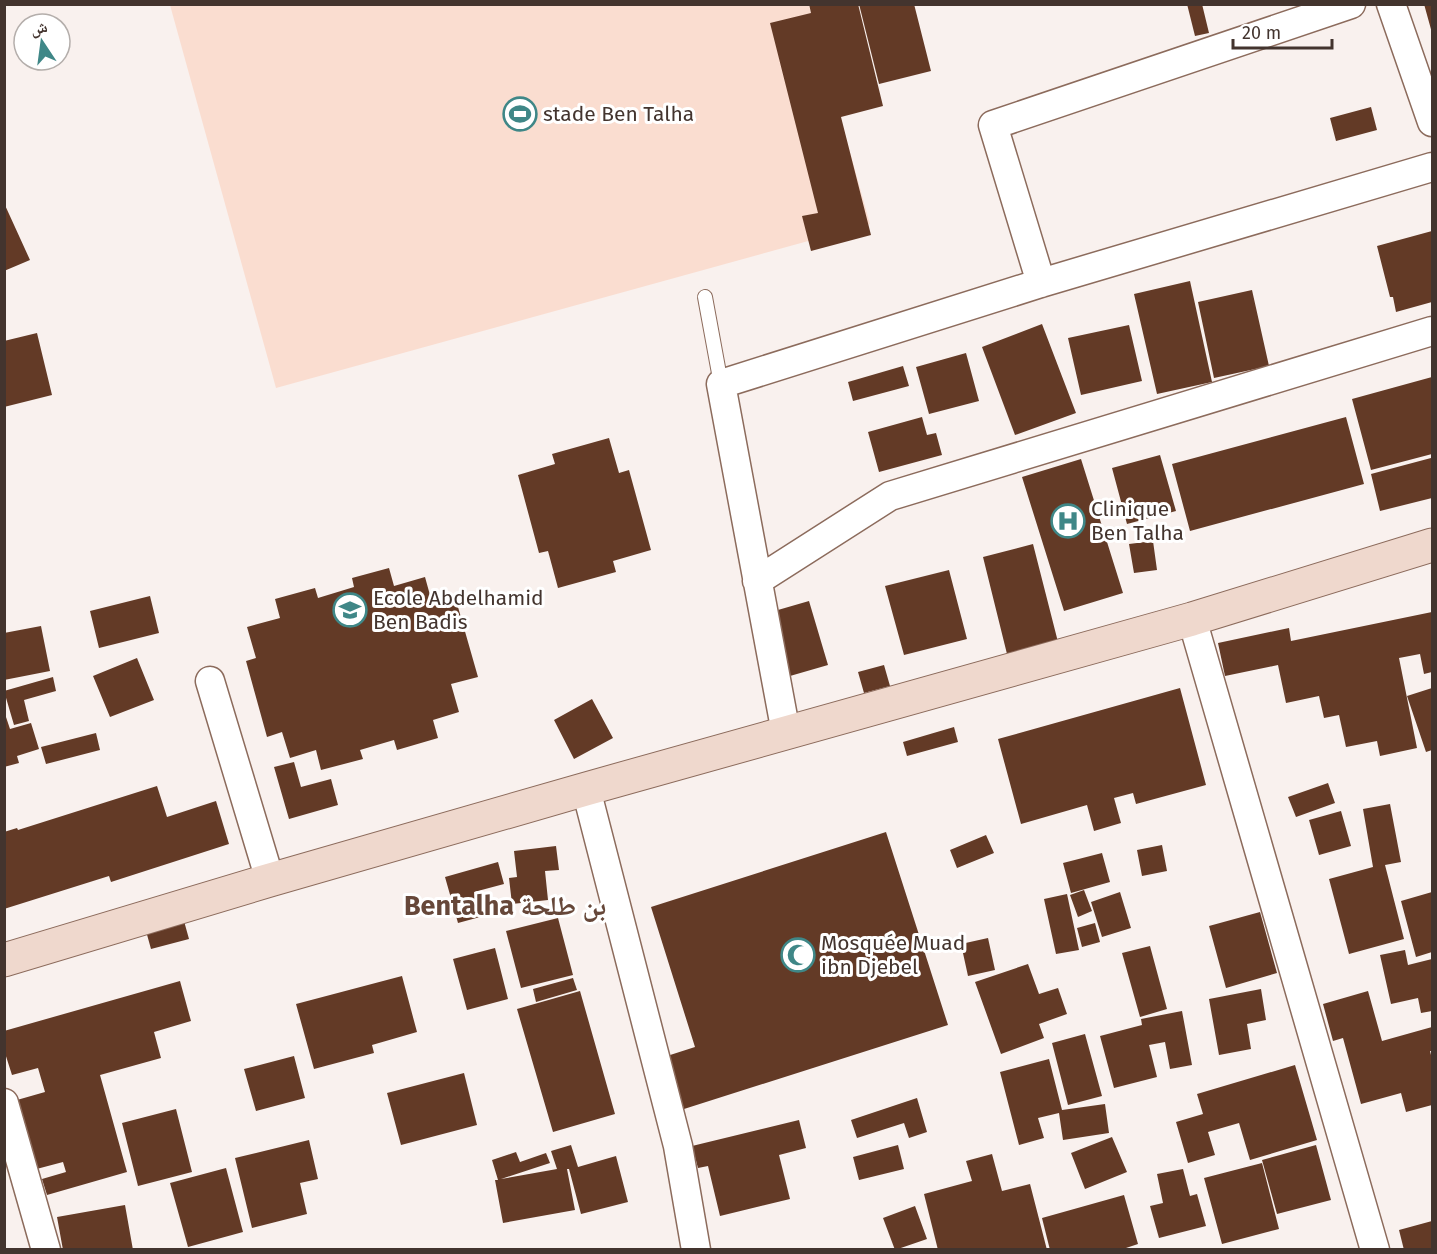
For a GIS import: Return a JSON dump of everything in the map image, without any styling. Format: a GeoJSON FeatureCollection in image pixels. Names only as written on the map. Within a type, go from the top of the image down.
{"type":"FeatureCollection","features":[{"type":"Feature","properties":{"kind":"street"},"geometry":{"type":"LineString","coordinates":[[1041,283],[993,124],[1351,4]]}},
{"type":"Feature","properties":{"kind":"street"},"geometry":{"type":"LineString","coordinates":[[1391,4],[1432,122]]}},
{"type":"Feature","properties":{"kind":"street"},"geometry":{"type":"LineString","coordinates":[[786,733],[721,384],[1041,283],[1432,167]]}},
{"type":"Feature","properties":{"kind":"street"},"geometry":{"type":"LineString","coordinates":[[757,581],[890,496],[1432,331]]}},
{"type":"Feature","properties":{"kind":"street"},"geometry":{"type":"LineString","coordinates":[[4,960],[586,789],[1192,619],[1432,545]]}},
{"type":"Feature","properties":{"kind":"street"},"geometry":{"type":"LineString","coordinates":[[1192,619],[1375,1250]]}},
{"type":"Feature","properties":{"kind":"street"},"geometry":{"type":"LineString","coordinates":[[210,681],[270,880]]}},
{"type":"Feature","properties":{"kind":"street"},"geometry":{"type":"LineString","coordinates":[[586,789],[678,1146],[696,1250]]}},
{"type":"Feature","properties":{"kind":"street"},"geometry":{"type":"LineString","coordinates":[[4,1103],[46,1250]]}},
{"type":"Feature","properties":{"kind":"lane"},"geometry":{"type":"LineString","coordinates":[[705,297],[721,384]]}},
{"type":"Feature","properties":{"kind":"shaded area","name":"stade Ben Talha"},"geometry":{"type":"Polygon","coordinates":[[[170,5],[809,5],[870,224],[276,388],[170,5]]]}},
{"type":"Feature","properties":{"kind":"building"},"geometry":{"type":"Polygon","coordinates":[[[809,4],[858,4],[883,106],[841,117],[871,235],[811,251],[802,216],[818,213],[770,23],[811,13],[809,4]]]}},
{"type":"Feature","properties":{"kind":"building"},"geometry":{"type":"Polygon","coordinates":[[[859,4],[914,4],[931,71],[879,84],[859,4]]]}},
{"type":"Feature","properties":{"kind":"building"},"geometry":{"type":"Polygon","coordinates":[[[1187,4],[1202,4],[1209,33],[1195,36],[1187,4]]]}},
{"type":"Feature","properties":{"kind":"building"},"geometry":{"type":"Polygon","coordinates":[[[1424,4],[1432,4],[1432,33],[1424,4]]]}},
{"type":"Feature","properties":{"kind":"building"},"geometry":{"type":"Polygon","coordinates":[[[1371,107],[1377,130],[1336,141],[1330,118],[1371,107]]]}},
{"type":"Feature","properties":{"kind":"building"},"geometry":{"type":"Polygon","coordinates":[[[4,203],[30,260],[4,271],[4,203]]]}},
{"type":"Feature","properties":{"kind":"building"},"geometry":{"type":"Polygon","coordinates":[[[1432,231],[1432,302],[1396,312],[1377,246],[1432,231]]]}},
{"type":"Feature","properties":{"kind":"building"},"geometry":{"type":"Polygon","coordinates":[[[1190,281],[1212,382],[1157,394],[1134,294],[1190,281]]]}},
{"type":"Feature","properties":{"kind":"building"},"geometry":{"type":"Polygon","coordinates":[[[1252,290],[1269,366],[1214,378],[1198,302],[1252,290]]]}},
{"type":"Feature","properties":{"kind":"building"},"geometry":{"type":"Polygon","coordinates":[[[1042,324],[1076,413],[1015,435],[982,347],[1042,324]]]}},
{"type":"Feature","properties":{"kind":"building"},"geometry":{"type":"Polygon","coordinates":[[[1129,325],[1142,381],[1081,395],[1068,338],[1129,325]]]}},
{"type":"Feature","properties":{"kind":"building"},"geometry":{"type":"Polygon","coordinates":[[[37,333],[52,395],[4,407],[4,341],[37,333]]]}},
{"type":"Feature","properties":{"kind":"building"},"geometry":{"type":"Polygon","coordinates":[[[966,353],[979,401],[929,414],[916,367],[966,353]]]}},
{"type":"Feature","properties":{"kind":"building"},"geometry":{"type":"Polygon","coordinates":[[[903,366],[909,386],[853,401],[848,382],[903,366]]]}},
{"type":"Feature","properties":{"kind":"building"},"geometry":{"type":"Polygon","coordinates":[[[1432,377],[1432,454],[1371,470],[1352,399],[1432,377]]]}},
{"type":"Feature","properties":{"kind":"building"},"geometry":{"type":"Polygon","coordinates":[[[922,417],[927,435],[936,433],[942,455],[879,472],[868,432],[922,417]]]}},
{"type":"Feature","properties":{"kind":"building"},"geometry":{"type":"Polygon","coordinates":[[[1346,417],[1364,484],[1190,531],[1172,464],[1346,417]]]}},
{"type":"Feature","properties":{"kind":"building"},"geometry":{"type":"Polygon","coordinates":[[[609,438],[619,473],[629,470],[651,550],[613,561],[616,572],[558,588],[548,551],[539,553],[518,475],[555,464],[552,454],[609,438]]]}},
{"type":"Feature","properties":{"kind":"building"},"geometry":{"type":"Polygon","coordinates":[[[1160,455],[1176,511],[1127,524],[1112,468],[1160,455]]]}},
{"type":"Feature","properties":{"kind":"building"},"geometry":{"type":"Polygon","coordinates":[[[1431,458],[1432,498],[1380,511],[1371,474],[1431,458]]]}},
{"type":"Feature","properties":{"kind":"building","name":"Clinique Ben Talha"},"geometry":{"type":"Polygon","coordinates":[[[1081,459],[1123,593],[1064,611],[1022,477],[1081,459]]]}},
{"type":"Feature","properties":{"kind":"building"},"geometry":{"type":"Polygon","coordinates":[[[1153,541],[1157,570],[1134,573],[1129,544],[1153,541]]]}},
{"type":"Feature","properties":{"kind":"building"},"geometry":{"type":"Polygon","coordinates":[[[1033,544],[1058,642],[1007,654],[983,557],[1033,544]]]}},
{"type":"Feature","properties":{"kind":"building"},"geometry":{"type":"Polygon","coordinates":[[[389,568],[394,586],[425,577],[433,606],[456,600],[478,677],[451,684],[459,712],[433,720],[438,738],[397,750],[394,740],[360,750],[363,759],[321,770],[316,750],[290,758],[282,732],[267,737],[246,661],[256,658],[247,627],[280,618],[275,599],[315,588],[318,598],[354,587],[352,578],[389,568]]]}},
{"type":"Feature","properties":{"kind":"building"},"geometry":{"type":"Polygon","coordinates":[[[949,570],[967,639],[904,655],[885,586],[949,570]]]}},
{"type":"Feature","properties":{"kind":"building"},"geometry":{"type":"Polygon","coordinates":[[[150,596],[159,633],[99,648],[90,611],[150,596]]]}},
{"type":"Feature","properties":{"kind":"building"},"geometry":{"type":"Polygon","coordinates":[[[809,601],[828,665],[790,676],[771,612],[809,601]]]}},
{"type":"Feature","properties":{"kind":"building"},"geometry":{"type":"Polygon","coordinates":[[[1432,612],[1432,672],[1424,674],[1420,654],[1399,658],[1417,748],[1380,756],[1377,741],[1346,747],[1339,715],[1324,718],[1319,696],[1286,703],[1278,665],[1225,676],[1218,643],[1289,628],[1291,641],[1432,612]]]}},
{"type":"Feature","properties":{"kind":"building"},"geometry":{"type":"Polygon","coordinates":[[[41,626],[50,671],[4,680],[4,633],[41,626]]]}},
{"type":"Feature","properties":{"kind":"building"},"geometry":{"type":"Polygon","coordinates":[[[137,658],[154,700],[110,717],[93,676],[137,658]]]}},
{"type":"Feature","properties":{"kind":"building"},"geometry":{"type":"Polygon","coordinates":[[[884,665],[890,686],[864,693],[858,672],[884,665]]]}},
{"type":"Feature","properties":{"kind":"building"},"geometry":{"type":"Polygon","coordinates":[[[53,677],[56,691],[24,700],[29,721],[14,725],[4,691],[53,677]]]}},
{"type":"Feature","properties":{"kind":"building"},"geometry":{"type":"Polygon","coordinates":[[[1180,688],[1206,785],[1136,804],[1133,793],[1114,798],[1121,823],[1094,831],[1087,805],[1021,824],[998,739],[1180,688]]]}},
{"type":"Feature","properties":{"kind":"building"},"geometry":{"type":"Polygon","coordinates":[[[1432,688],[1432,750],[1426,752],[1407,696],[1432,688]]]}},
{"type":"Feature","properties":{"kind":"building"},"geometry":{"type":"Polygon","coordinates":[[[592,699],[613,738],[574,759],[554,720],[592,699]]]}},
{"type":"Feature","properties":{"kind":"building"},"geometry":{"type":"Polygon","coordinates":[[[4,711],[10,729],[31,723],[39,749],[17,756],[19,763],[4,767],[4,711]]]}},
{"type":"Feature","properties":{"kind":"building"},"geometry":{"type":"Polygon","coordinates":[[[954,727],[958,742],[907,756],[903,742],[954,727]]]}},
{"type":"Feature","properties":{"kind":"building"},"geometry":{"type":"Polygon","coordinates":[[[96,733],[100,750],[46,764],[41,747],[96,733]]]}},
{"type":"Feature","properties":{"kind":"building"},"geometry":{"type":"Polygon","coordinates":[[[294,762],[301,787],[331,779],[338,805],[289,819],[274,767],[294,762]]]}},
{"type":"Feature","properties":{"kind":"building"},"geometry":{"type":"Polygon","coordinates":[[[1328,783],[1335,803],[1296,817],[1288,797],[1328,783]]]}},
{"type":"Feature","properties":{"kind":"building"},"geometry":{"type":"Polygon","coordinates":[[[157,786],[167,817],[216,801],[229,844],[111,882],[109,876],[4,909],[4,832],[17,828],[18,830],[157,786]]]}},
{"type":"Feature","properties":{"kind":"building"},"geometry":{"type":"Polygon","coordinates":[[[1390,804],[1401,862],[1385,865],[1404,939],[1349,954],[1329,879],[1373,867],[1363,809],[1390,804]]]}},
{"type":"Feature","properties":{"kind":"building"},"geometry":{"type":"Polygon","coordinates":[[[1341,811],[1351,846],[1319,855],[1309,820],[1341,811]]]}},
{"type":"Feature","properties":{"kind":"building"},"geometry":{"type":"Polygon","coordinates":[[[886,832],[948,1025],[684,1109],[667,1056],[695,1047],[651,907],[886,832]]]}},
{"type":"Feature","properties":{"kind":"building"},"geometry":{"type":"Polygon","coordinates":[[[986,835],[994,853],[957,868],[950,850],[986,835]]]}},
{"type":"Feature","properties":{"kind":"building"},"geometry":{"type":"Polygon","coordinates":[[[1162,845],[1167,871],[1142,876],[1137,850],[1162,845]]]}},
{"type":"Feature","properties":{"kind":"building"},"geometry":{"type":"Polygon","coordinates":[[[556,846],[559,870],[545,871],[548,900],[512,904],[509,878],[517,877],[514,851],[556,846]]]}},
{"type":"Feature","properties":{"kind":"building"},"geometry":{"type":"Polygon","coordinates":[[[1102,853],[1110,882],[1071,893],[1063,863],[1102,853]]]}},
{"type":"Feature","properties":{"kind":"building"},"geometry":{"type":"Polygon","coordinates":[[[498,862],[504,884],[474,892],[480,917],[458,923],[445,877],[498,862]]]}},
{"type":"Feature","properties":{"kind":"building"},"geometry":{"type":"Polygon","coordinates":[[[1084,890],[1092,911],[1078,917],[1070,895],[1084,890]]]}},
{"type":"Feature","properties":{"kind":"building"},"geometry":{"type":"Polygon","coordinates":[[[1120,892],[1131,928],[1102,937],[1091,902],[1120,892]]]}},
{"type":"Feature","properties":{"kind":"building"},"geometry":{"type":"Polygon","coordinates":[[[1432,892],[1432,952],[1416,957],[1401,901],[1432,892]]]}},
{"type":"Feature","properties":{"kind":"building"},"geometry":{"type":"Polygon","coordinates":[[[1067,894],[1079,950],[1056,954],[1044,899],[1067,894]]]}},
{"type":"Feature","properties":{"kind":"building"},"geometry":{"type":"Polygon","coordinates":[[[1260,912],[1277,973],[1226,988],[1209,926],[1260,912]]]}},
{"type":"Feature","properties":{"kind":"building"},"geometry":{"type":"Polygon","coordinates":[[[558,918],[573,975],[521,988],[506,931],[558,918]]]}},
{"type":"Feature","properties":{"kind":"building"},"geometry":{"type":"Polygon","coordinates":[[[184,921],[189,939],[151,949],[146,931],[184,921]]]}},
{"type":"Feature","properties":{"kind":"building"},"geometry":{"type":"Polygon","coordinates":[[[1095,923],[1100,942],[1082,947],[1077,928],[1095,923]]]}},
{"type":"Feature","properties":{"kind":"building"},"geometry":{"type":"Polygon","coordinates":[[[988,938],[995,970],[968,976],[961,944],[988,938]]]}},
{"type":"Feature","properties":{"kind":"building"},"geometry":{"type":"Polygon","coordinates":[[[1150,946],[1167,1009],[1140,1017],[1122,953],[1150,946]]]}},
{"type":"Feature","properties":{"kind":"building"},"geometry":{"type":"Polygon","coordinates":[[[495,948],[508,999],[467,1010],[453,959],[495,948]]]}},
{"type":"Feature","properties":{"kind":"building"},"geometry":{"type":"Polygon","coordinates":[[[1405,950],[1408,965],[1432,959],[1432,1011],[1421,1013],[1418,998],[1391,1004],[1380,955],[1405,950]]]}},
{"type":"Feature","properties":{"kind":"building"},"geometry":{"type":"Polygon","coordinates":[[[1028,964],[1039,994],[1058,988],[1067,1014],[1039,1024],[1044,1038],[1001,1054],[975,982],[1028,964]]]}},
{"type":"Feature","properties":{"kind":"building"},"geometry":{"type":"Polygon","coordinates":[[[402,976],[417,1032],[372,1045],[374,1053],[314,1069],[296,1004],[402,976]]]}},
{"type":"Feature","properties":{"kind":"building"},"geometry":{"type":"Polygon","coordinates":[[[573,978],[577,990],[536,1002],[533,989],[573,978]]]}},
{"type":"Feature","properties":{"kind":"building"},"geometry":{"type":"Polygon","coordinates":[[[180,981],[191,1021],[154,1032],[161,1058],[100,1075],[127,1172],[47,1195],[42,1179],[66,1172],[63,1162],[29,1171],[10,1102],[45,1092],[38,1068],[12,1075],[4,1050],[4,1031],[180,981]]]}},
{"type":"Feature","properties":{"kind":"building"},"geometry":{"type":"Polygon","coordinates":[[[1261,989],[1266,1020],[1247,1024],[1251,1049],[1219,1055],[1209,999],[1261,989]]]}},
{"type":"Feature","properties":{"kind":"building"},"geometry":{"type":"Polygon","coordinates":[[[580,991],[615,1114],[553,1132],[517,1009],[580,991]]]}},
{"type":"Feature","properties":{"kind":"building"},"geometry":{"type":"Polygon","coordinates":[[[1368,991],[1382,1041],[1432,1027],[1432,1051],[1430,1051],[1432,1105],[1406,1112],[1401,1093],[1361,1104],[1343,1038],[1333,1041],[1323,1004],[1368,991]]]}},
{"type":"Feature","properties":{"kind":"building"},"geometry":{"type":"Polygon","coordinates":[[[1182,1011],[1192,1065],[1170,1069],[1165,1042],[1149,1045],[1157,1077],[1114,1088],[1100,1036],[1142,1025],[1141,1019],[1182,1011]]]}},
{"type":"Feature","properties":{"kind":"building"},"geometry":{"type":"Polygon","coordinates":[[[1085,1034],[1102,1096],[1068,1105],[1052,1043],[1085,1034]]]}},
{"type":"Feature","properties":{"kind":"building"},"geometry":{"type":"Polygon","coordinates":[[[294,1056],[305,1098],[256,1111],[244,1069],[294,1056]]]}},
{"type":"Feature","properties":{"kind":"building"},"geometry":{"type":"Polygon","coordinates":[[[1049,1059],[1062,1110],[1105,1104],[1109,1133],[1063,1140],[1059,1113],[1038,1118],[1044,1138],[1019,1145],[1000,1072],[1049,1059]]]}},
{"type":"Feature","properties":{"kind":"building"},"geometry":{"type":"Polygon","coordinates":[[[1295,1065],[1317,1140],[1250,1160],[1239,1123],[1208,1132],[1215,1155],[1188,1163],[1176,1122],[1203,1114],[1197,1094],[1295,1065]]]}},
{"type":"Feature","properties":{"kind":"building"},"geometry":{"type":"Polygon","coordinates":[[[464,1073],[477,1125],[401,1145],[387,1093],[464,1073]]]}},
{"type":"Feature","properties":{"kind":"building"},"geometry":{"type":"Polygon","coordinates":[[[917,1098],[927,1132],[909,1138],[904,1123],[857,1138],[851,1120],[917,1098]]]}},
{"type":"Feature","properties":{"kind":"building"},"geometry":{"type":"Polygon","coordinates":[[[176,1109],[192,1172],[138,1186],[122,1123],[176,1109]]]}},
{"type":"Feature","properties":{"kind":"building"},"geometry":{"type":"Polygon","coordinates":[[[799,1120],[806,1148],[779,1155],[790,1199],[720,1216],[708,1166],[698,1168],[692,1146],[799,1120]]]}},
{"type":"Feature","properties":{"kind":"building"},"geometry":{"type":"Polygon","coordinates":[[[1112,1137],[1127,1172],[1085,1189],[1071,1153],[1112,1137]]]}},
{"type":"Feature","properties":{"kind":"building"},"geometry":{"type":"Polygon","coordinates":[[[309,1140],[318,1179],[300,1183],[307,1214],[252,1228],[235,1158],[309,1140]]]}},
{"type":"Feature","properties":{"kind":"building"},"geometry":{"type":"Polygon","coordinates":[[[571,1145],[578,1167],[616,1156],[628,1202],[581,1214],[569,1169],[567,1169],[575,1210],[503,1223],[495,1180],[498,1180],[492,1160],[516,1152],[520,1162],[546,1153],[550,1163],[501,1179],[557,1169],[551,1151],[571,1145]]]}},
{"type":"Feature","properties":{"kind":"building"},"geometry":{"type":"Polygon","coordinates":[[[898,1145],[904,1169],[859,1180],[853,1157],[898,1145]]]}},
{"type":"Feature","properties":{"kind":"building"},"geometry":{"type":"Polygon","coordinates":[[[1316,1145],[1331,1200],[1277,1214],[1262,1160],[1316,1145]]]}},
{"type":"Feature","properties":{"kind":"building"},"geometry":{"type":"Polygon","coordinates":[[[992,1154],[1002,1191],[1030,1184],[1047,1250],[938,1250],[924,1194],[972,1181],[966,1161],[992,1154]]]}},
{"type":"Feature","properties":{"kind":"building"},"geometry":{"type":"Polygon","coordinates":[[[1262,1163],[1279,1229],[1222,1244],[1204,1178],[1262,1163]]]}},
{"type":"Feature","properties":{"kind":"building"},"geometry":{"type":"Polygon","coordinates":[[[226,1168],[243,1232],[188,1247],[170,1183],[226,1168]]]}},
{"type":"Feature","properties":{"kind":"building"},"geometry":{"type":"Polygon","coordinates":[[[1183,1169],[1190,1196],[1197,1194],[1206,1226],[1159,1238],[1150,1206],[1163,1203],[1157,1174],[1183,1169]]]}},
{"type":"Feature","properties":{"kind":"building"},"geometry":{"type":"Polygon","coordinates":[[[1124,1195],[1138,1244],[1120,1250],[1050,1250],[1042,1218],[1124,1195]]]}},
{"type":"Feature","properties":{"kind":"building"},"geometry":{"type":"Polygon","coordinates":[[[125,1205],[133,1250],[63,1250],[57,1217],[125,1205]]]}},
{"type":"Feature","properties":{"kind":"building"},"geometry":{"type":"Polygon","coordinates":[[[915,1206],[927,1239],[895,1250],[883,1218],[915,1206]]]}},
{"type":"Feature","properties":{"kind":"building"},"geometry":{"type":"Polygon","coordinates":[[[1432,1221],[1432,1250],[1404,1250],[1399,1230],[1432,1221]]]}},
{"type":"Feature","properties":{"kind":"place","name":"stade Ben Talha"},"geometry":{"type":"Point","coordinates":[520,114]}},
{"type":"Feature","properties":{"kind":"place","name":"Clinique Ben Talha"},"geometry":{"type":"Point","coordinates":[1068,521]}},
{"type":"Feature","properties":{"kind":"place","name":"Ecole Abdelhamid Ben Badis"},"geometry":{"type":"Point","coordinates":[350,610]}},
{"type":"Feature","properties":{"kind":"place","name":"Mosquée Muad ibn Djebel"},"geometry":{"type":"Point","coordinates":[798,955]}},
{"type":"Feature","properties":{"kind":"district","name":"Bentalha بن طلحة"},"geometry":{"type":"Point","coordinates":[505,906]}}]}
